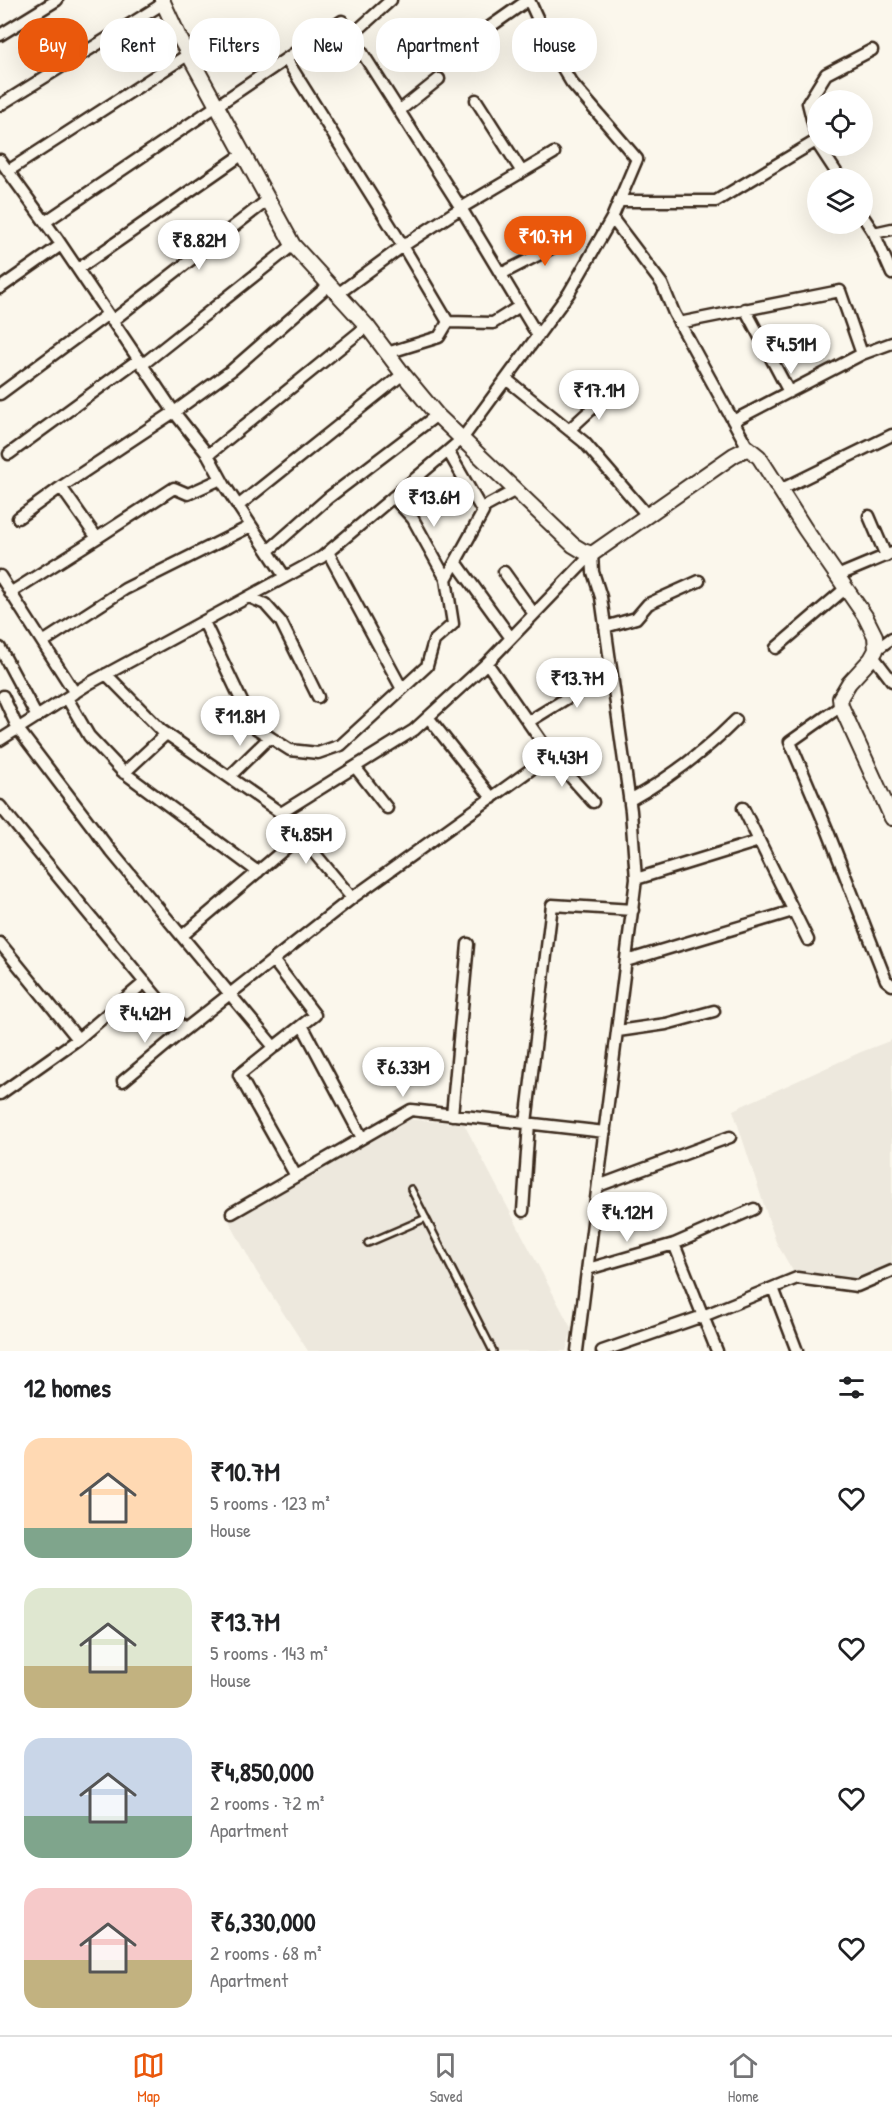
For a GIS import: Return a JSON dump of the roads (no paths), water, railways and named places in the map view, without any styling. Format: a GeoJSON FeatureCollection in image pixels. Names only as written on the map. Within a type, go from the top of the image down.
{"type":"FeatureCollection","features":[{"type":"Feature","properties":{"kind":"street"},"geometry":{"type":"LineString","coordinates":[[0,35],[57,0]]}},
{"type":"Feature","properties":{"kind":"street"},"geometry":{"type":"LineString","coordinates":[[364,24],[391,0]]}},
{"type":"Feature","properties":{"kind":"street"},"geometry":{"type":"LineString","coordinates":[[0,740],[106,674],[328,552],[462,439],[569,293],[612,218],[637,159],[571,82],[552,50],[528,0],[500,20]]}},
{"type":"Feature","properties":{"kind":"street"},"geometry":{"type":"LineString","coordinates":[[0,105],[163,2],[189,54],[8,171]]}},
{"type":"Feature","properties":{"kind":"street"},"geometry":{"type":"LineString","coordinates":[[816,90],[826,74],[872,50]]}},
{"type":"Feature","properties":{"kind":"street"},"geometry":{"type":"LineString","coordinates":[[45,222],[292,55]]}},
{"type":"Feature","properties":{"kind":"street"},"geometry":{"type":"LineString","coordinates":[[364,56],[461,208],[538,336]]}},
{"type":"Feature","properties":{"kind":"street"},"geometry":{"type":"LineString","coordinates":[[286,59],[448,322]]}},
{"type":"Feature","properties":{"kind":"street"},"geometry":{"type":"LineString","coordinates":[[199,72],[293,245],[367,326],[437,415],[573,545],[592,554]]}},
{"type":"Feature","properties":{"kind":"street"},"geometry":{"type":"LineString","coordinates":[[399,111],[440,79]]}},
{"type":"Feature","properties":{"kind":"street"},"geometry":{"type":"LineString","coordinates":[[476,100],[522,172]]}},
{"type":"Feature","properties":{"kind":"street"},"geometry":{"type":"LineString","coordinates":[[619,201],[716,201],[807,149]]}},
{"type":"Feature","properties":{"kind":"street"},"geometry":{"type":"LineString","coordinates":[[18,518],[232,370],[334,289],[461,208],[554,153]]}},
{"type":"Feature","properties":{"kind":"street"},"geometry":{"type":"LineString","coordinates":[[78,270],[243,154]]}},
{"type":"Feature","properties":{"kind":"street"},"geometry":{"type":"LineString","coordinates":[[0,160],[61,245],[174,412],[208,455],[238,506],[285,577]]}},
{"type":"Feature","properties":{"kind":"street"},"geometry":{"type":"LineString","coordinates":[[0,394],[110,318],[269,199]]}},
{"type":"Feature","properties":{"kind":"street"},"geometry":{"type":"LineString","coordinates":[[612,218],[662,284],[679,323],[747,448],[759,457],[865,616],[874,636],[874,653],[892,681]]}},
{"type":"Feature","properties":{"kind":"street"},"geometry":{"type":"LineString","coordinates":[[892,229],[874,233],[892,274]]}},
{"type":"Feature","properties":{"kind":"street"},"geometry":{"type":"LineString","coordinates":[[501,274],[577,235]]}},
{"type":"Feature","properties":{"kind":"street"},"geometry":{"type":"LineString","coordinates":[[0,288],[61,245]]}},
{"type":"Feature","properties":{"kind":"street"},"geometry":{"type":"LineString","coordinates":[[9,454],[140,362],[293,245]]}},
{"type":"Feature","properties":{"kind":"street"},"geometry":{"type":"LineString","coordinates":[[679,323],[840,291],[862,354]]}},
{"type":"Feature","properties":{"kind":"street"},"geometry":{"type":"LineString","coordinates":[[448,322],[493,323],[520,306]]}},
{"type":"Feature","properties":{"kind":"street"},"geometry":{"type":"LineString","coordinates":[[745,309],[789,392]]}},
{"type":"Feature","properties":{"kind":"street"},"geometry":{"type":"LineString","coordinates":[[387,353],[439,337],[448,322]]}},
{"type":"Feature","properties":{"kind":"street"},"geometry":{"type":"LineString","coordinates":[[208,455],[367,326]]}},
{"type":"Feature","properties":{"kind":"street"},"geometry":{"type":"LineString","coordinates":[[733,421],[862,354],[892,343]]}},
{"type":"Feature","properties":{"kind":"street"},"geometry":{"type":"LineString","coordinates":[[238,506],[403,374]]}},
{"type":"Feature","properties":{"kind":"street"},"geometry":{"type":"LineString","coordinates":[[506,379],[584,442],[647,514]]}},
{"type":"Feature","properties":{"kind":"street"},"geometry":{"type":"LineString","coordinates":[[569,430],[610,392]]}},
{"type":"Feature","properties":{"kind":"street"},"geometry":{"type":"LineString","coordinates":[[268,551],[328,498],[437,415]]}},
{"type":"Feature","properties":{"kind":"street"},"geometry":{"type":"LineString","coordinates":[[780,490],[892,435]]}},
{"type":"Feature","properties":{"kind":"street"},"geometry":{"type":"LineString","coordinates":[[281,813],[414,730],[487,663],[592,554],[647,514],[747,448]]}},
{"type":"Feature","properties":{"kind":"street"},"geometry":{"type":"LineString","coordinates":[[446,579],[483,512],[448,451]]}},
{"type":"Feature","properties":{"kind":"street"},"geometry":{"type":"LineString","coordinates":[[10,593],[174,488],[188,494],[221,479]]}},
{"type":"Feature","properties":{"kind":"street"},"geometry":{"type":"LineString","coordinates":[[61,487],[98,538]]}},
{"type":"Feature","properties":{"kind":"street"},"geometry":{"type":"LineString","coordinates":[[481,509],[516,490]]}},
{"type":"Feature","properties":{"kind":"street"},"geometry":{"type":"LineString","coordinates":[[204,621],[254,727],[290,750],[318,753],[341,745],[427,666],[434,641],[453,624],[446,579],[413,519],[393,497]]}},
{"type":"Feature","properties":{"kind":"street"},"geometry":{"type":"LineString","coordinates":[[837,576],[889,554],[869,516]]}},
{"type":"Feature","properties":{"kind":"street"},"geometry":{"type":"LineString","coordinates":[[42,642],[125,589],[251,526]]}},
{"type":"Feature","properties":{"kind":"street"},"geometry":{"type":"LineString","coordinates":[[328,552],[402,688]]}},
{"type":"Feature","properties":{"kind":"street"},"geometry":{"type":"LineString","coordinates":[[578,1351],[636,879],[630,800],[592,554]]}},
{"type":"Feature","properties":{"kind":"street"},"geometry":{"type":"LineString","coordinates":[[456,562],[511,638]]}},
{"type":"Feature","properties":{"kind":"street"},"geometry":{"type":"LineString","coordinates":[[504,572],[534,614]]}},
{"type":"Feature","properties":{"kind":"street"},"geometry":{"type":"LineString","coordinates":[[0,576],[42,642],[71,695],[89,736],[124,773],[258,872]]}},
{"type":"Feature","properties":{"kind":"street"},"geometry":{"type":"LineString","coordinates":[[605,627],[636,618],[648,604],[699,581]]}},
{"type":"Feature","properties":{"kind":"street"},"geometry":{"type":"LineString","coordinates":[[776,648],[846,588]]}},
{"type":"Feature","properties":{"kind":"street"},"geometry":{"type":"LineString","coordinates":[[249,597],[265,604],[280,622],[318,697]]}},
{"type":"Feature","properties":{"kind":"street"},"geometry":{"type":"LineString","coordinates":[[892,638],[874,653],[849,683],[840,698],[841,706],[892,818]]}},
{"type":"Feature","properties":{"kind":"street"},"geometry":{"type":"LineString","coordinates":[[0,648],[37,717]]}},
{"type":"Feature","properties":{"kind":"street"},"geometry":{"type":"LineString","coordinates":[[487,663],[551,755],[593,802]]}},
{"type":"Feature","properties":{"kind":"street"},"geometry":{"type":"LineString","coordinates":[[528,722],[611,671]]}},
{"type":"Feature","properties":{"kind":"street"},"geometry":{"type":"LineString","coordinates":[[106,674],[166,734],[281,813],[352,898]]}},
{"type":"Feature","properties":{"kind":"street"},"geometry":{"type":"LineString","coordinates":[[3,696],[18,729],[110,850],[274,1047]]}},
{"type":"Feature","properties":{"kind":"street"},"geometry":{"type":"LineString","coordinates":[[841,706],[790,742],[886,980],[892,985]]}},
{"type":"Feature","properties":{"kind":"street"},"geometry":{"type":"LineString","coordinates":[[428,717],[492,798]]}},
{"type":"Feature","properties":{"kind":"street"},"geometry":{"type":"LineString","coordinates":[[630,800],[662,782],[686,764],[713,743],[736,720]]}},
{"type":"Feature","properties":{"kind":"street"},"geometry":{"type":"LineString","coordinates":[[124,773],[166,734]]}},
{"type":"Feature","properties":{"kind":"street"},"geometry":{"type":"LineString","coordinates":[[229,777],[270,737]]}},
{"type":"Feature","properties":{"kind":"street"},"geometry":{"type":"LineString","coordinates":[[123,1081],[352,898],[551,755]]}},
{"type":"Feature","properties":{"kind":"street"},"geometry":{"type":"LineString","coordinates":[[356,766],[387,808]]}},
{"type":"Feature","properties":{"kind":"street"},"geometry":{"type":"LineString","coordinates":[[0,806],[184,1030]]}},
{"type":"Feature","properties":{"kind":"street"},"geometry":{"type":"LineString","coordinates":[[743,808],[808,940]]}},
{"type":"Feature","properties":{"kind":"street"},"geometry":{"type":"LineString","coordinates":[[182,936],[300,836]]}},
{"type":"Feature","properties":{"kind":"street"},"geometry":{"type":"LineString","coordinates":[[636,879],[759,841]]}},
{"type":"Feature","properties":{"kind":"street"},"geometry":{"type":"LineString","coordinates":[[523,1210],[528,1123],[552,906],[633,910]]}},
{"type":"Feature","properties":{"kind":"street"},"geometry":{"type":"LineString","coordinates":[[626,962],[793,910]]}},
{"type":"Feature","properties":{"kind":"street"},"geometry":{"type":"LineString","coordinates":[[0,943],[78,1039]]}},
{"type":"Feature","properties":{"kind":"street"},"geometry":{"type":"LineString","coordinates":[[452,1114],[468,945]]}},
{"type":"Feature","properties":{"kind":"street"},"geometry":{"type":"LineString","coordinates":[[273,960],[315,1015],[239,1075],[296,1176]]}},
{"type":"Feature","properties":{"kind":"street"},"geometry":{"type":"LineString","coordinates":[[2,1088],[78,1039],[145,982]]}},
{"type":"Feature","properties":{"kind":"street"},"geometry":{"type":"LineString","coordinates":[[618,1031],[666,1024],[714,1011]]}},
{"type":"Feature","properties":{"kind":"street"},"geometry":{"type":"LineString","coordinates":[[302,1025],[362,1138]]}},
{"type":"Feature","properties":{"kind":"street"},"geometry":{"type":"LineString","coordinates":[[232,1213],[411,1110],[605,1131]]}},
{"type":"Feature","properties":{"kind":"street"},"geometry":{"type":"LineString","coordinates":[[598,1186],[730,1137]]}},
{"type":"Feature","properties":{"kind":"street"},"geometry":{"type":"LineString","coordinates":[[588,1269],[674,1244],[754,1209]]}},
{"type":"Feature","properties":{"kind":"street"},"geometry":{"type":"LineString","coordinates":[[674,1244],[717,1351]]}},
{"type":"Feature","properties":{"kind":"street"},"geometry":{"type":"LineString","coordinates":[[602,1351],[633,1346],[797,1278],[857,1286],[892,1271]]}},
{"type":"Feature","properties":{"kind":"street"},"geometry":{"type":"LineString","coordinates":[[773,1288],[797,1351]]}},
{"type":"Feature","properties":{"kind":"lane"},"geometry":{"type":"LineString","coordinates":[[411,1189],[493,1351]]}},
{"type":"Feature","properties":{"kind":"lane"},"geometry":{"type":"LineString","coordinates":[[368,1243],[426,1218]]}}]}
